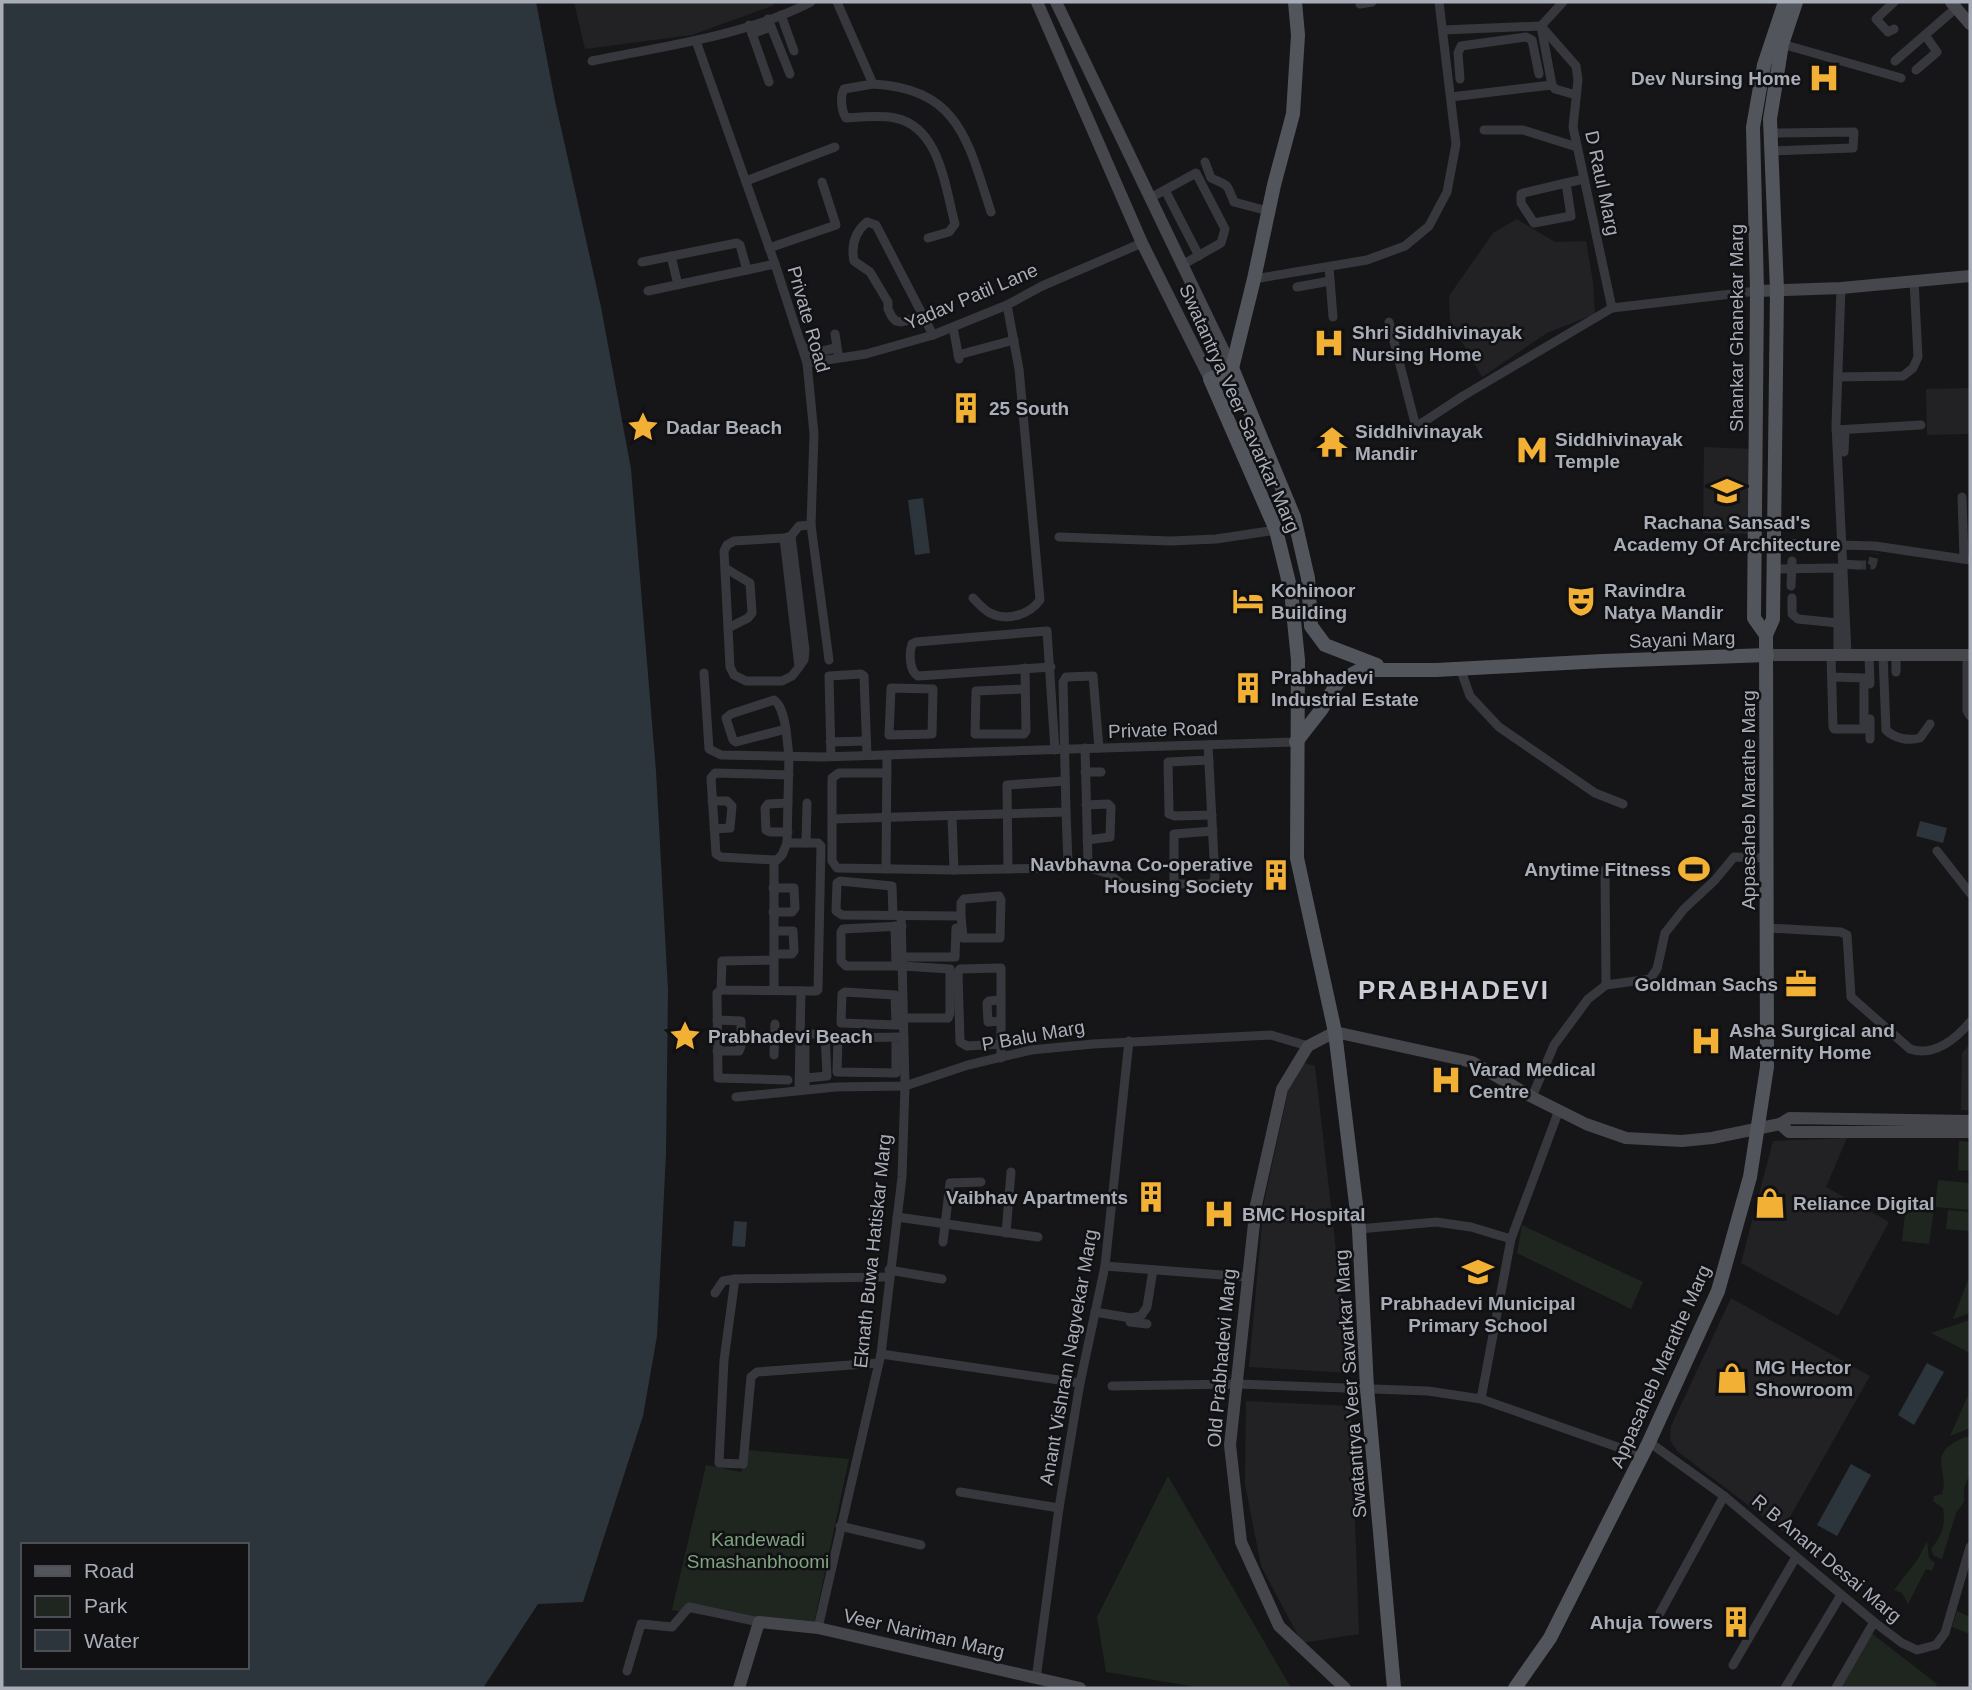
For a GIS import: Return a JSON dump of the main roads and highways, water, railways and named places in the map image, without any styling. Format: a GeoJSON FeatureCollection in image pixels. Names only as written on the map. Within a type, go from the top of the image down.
{"type":"FeatureCollection","features":[{"type":"Feature","properties":{"kind":"main road","name":"Swatantrya Veer Savarkar Marg"},"geometry":{"type":"LineString","coordinates":[[1037,2],[1142,243],[1210,379],[1276,530],[1291,591],[1298,660],[1297,858],[1335,1032],[1359,1229],[1367,1388],[1394,1688]]}},
{"type":"Feature","properties":{"kind":"main road","name":"Swatantrya Veer Savarkar Marg"},"geometry":{"type":"LineString","coordinates":[[1056,2],[1232,368],[1294,517],[1308,578],[1311,626],[1325,645],[1358,660],[1395,670]]}},
{"type":"Feature","properties":{"kind":"main road"},"geometry":{"type":"LineString","coordinates":[[1210,379],[1232,368],[1293,114],[1298,36],[1294,2]]}},
{"type":"Feature","properties":{"kind":"main road","name":"Shankar Ghanekar Marg"},"geometry":{"type":"LineString","coordinates":[[1767,655],[1766,635],[1754,618],[1757,291],[1753,127],[1764,65],[1784,2]]}},
{"type":"Feature","properties":{"kind":"main road"},"geometry":{"type":"LineString","coordinates":[[1766,635],[1773,619],[1777,290],[1770,119],[1782,44],[1796,2]]}},
{"type":"Feature","properties":{"kind":"main road"},"geometry":{"type":"LineString","coordinates":[[1954,5],[1970,24]]}},
{"type":"Feature","properties":{"kind":"main road"},"geometry":{"type":"LineString","coordinates":[[1757,291],[1841,288],[1970,276]]}},
{"type":"Feature","properties":{"kind":"main road","name":"Sayani Marg"},"geometry":{"type":"LineString","coordinates":[[1296,742],[1321,710],[1338,682],[1360,670],[1767,655],[1969,655]]}},
{"type":"Feature","properties":{"kind":"main road","name":"Appasaheb Marathe Marg"},"geometry":{"type":"LineString","coordinates":[[1515,1688],[1550,1638],[1643,1456],[1718,1291],[1751,1177],[1767,1067],[1767,655]]}},
{"type":"Feature","properties":{"kind":"main road"},"geometry":{"type":"LineString","coordinates":[[1335,1032],[1472,1062],[1586,1124],[1639,1140],[1682,1141],[1758,1129],[1780,1124],[1790,1118],[1970,1121]]}},
{"type":"Feature","properties":{"kind":"main road","name":"Old Prabhadevi Marg"},"geometry":{"type":"LineString","coordinates":[[1335,1032],[1308,1046],[1282,1089],[1256,1205],[1230,1445],[1241,1542],[1279,1626],[1345,1688]]}},
{"type":"Feature","properties":{"kind":"main road"},"geometry":{"type":"LineString","coordinates":[[1780,1124],[1789,1132],[1970,1132]]}},
{"type":"Feature","properties":{"kind":"main road","name":"Veer Nariman Marg"},"geometry":{"type":"LineString","coordinates":[[739,1688],[759,1622],[818,1628],[1066,1687],[1080,1688]]}},
{"type":"Feature","properties":{"kind":"water"},"geometry":{"type":"Polygon","coordinates":[[[2,2],[536,2],[601,307],[631,469],[656,771],[668,990],[666,1153],[657,1336],[643,1416],[583,1602],[538,1604],[483,1688],[2,1688],[2,2]]]}},
{"type":"Feature","properties":{"kind":"water"},"geometry":{"type":"Polygon","coordinates":[[[923,498],[930,553],[915,555],[908,500],[923,498]]]}},
{"type":"Feature","properties":{"kind":"water"},"geometry":{"type":"Polygon","coordinates":[[[1920,821],[1947,828],[1943,843],[1916,836],[1920,821]]]}},
{"type":"Feature","properties":{"kind":"water"},"geometry":{"type":"Polygon","coordinates":[[[734,1221],[747,1222],[745,1247],[732,1246],[734,1221]]]}},
{"type":"Feature","properties":{"kind":"water"},"geometry":{"type":"Polygon","coordinates":[[[1927,1363],[1944,1372],[1914,1425],[1898,1415],[1927,1363]]]}},
{"type":"Feature","properties":{"kind":"water"},"geometry":{"type":"Polygon","coordinates":[[[1851,1464],[1871,1475],[1837,1536],[1817,1525],[1851,1464]]]}},
{"type":"Feature","properties":{"kind":"tunnel"},"geometry":{"type":"LineString","coordinates":[[1857,565],[1872,565],[1875,553]]}},
{"type":"Feature","properties":{"kind":"place","name":"Dev Nursing Home"},"geometry":{"type":"Point","coordinates":[1824,78]}},
{"type":"Feature","properties":{"kind":"place","name":"Shri Siddhivinayak Nursing Home"},"geometry":{"type":"Point","coordinates":[1329,343]}},
{"type":"Feature","properties":{"kind":"place","name":"25 South"},"geometry":{"type":"Point","coordinates":[966,408]}},
{"type":"Feature","properties":{"kind":"place","name":"Dadar Beach"},"geometry":{"type":"Point","coordinates":[643,427]}},
{"type":"Feature","properties":{"kind":"place","name":"Siddhivinayak Mandir"},"geometry":{"type":"Point","coordinates":[1332,442]}},
{"type":"Feature","properties":{"kind":"place","name":"Siddhivinayak Temple"},"geometry":{"type":"Point","coordinates":[1532,450]}},
{"type":"Feature","properties":{"kind":"place","name":"Rachana Sansad's Academy Of Architecture"},"geometry":{"type":"Point","coordinates":[1727,491]}},
{"type":"Feature","properties":{"kind":"place","name":"Kohinoor Building"},"geometry":{"type":"Point","coordinates":[1248,601]}},
{"type":"Feature","properties":{"kind":"place","name":"Ravindra Natya Mandir"},"geometry":{"type":"Point","coordinates":[1581,601]}},
{"type":"Feature","properties":{"kind":"place","name":"Prabhadevi Industrial Estate"},"geometry":{"type":"Point","coordinates":[1248,688]}},
{"type":"Feature","properties":{"kind":"place","name":"Anytime Fitness"},"geometry":{"type":"Point","coordinates":[1694,869]}},
{"type":"Feature","properties":{"kind":"place","name":"Navbhavna Co-operative Housing Society"},"geometry":{"type":"Point","coordinates":[1276,875]}},
{"type":"Feature","properties":{"kind":"place","name":"Goldman Sachs"},"geometry":{"type":"Point","coordinates":[1801,984]}},
{"type":"Feature","properties":{"kind":"place","name":"Prabhadevi Beach"},"geometry":{"type":"Point","coordinates":[685,1036]}},
{"type":"Feature","properties":{"kind":"place","name":"Asha Surgical and Maternity Home"},"geometry":{"type":"Point","coordinates":[1706,1041]}},
{"type":"Feature","properties":{"kind":"place","name":"Varad Medical Centre"},"geometry":{"type":"Point","coordinates":[1446,1080]}},
{"type":"Feature","properties":{"kind":"place","name":"Vaibhav Apartments"},"geometry":{"type":"Point","coordinates":[1151,1197]}},
{"type":"Feature","properties":{"kind":"place","name":"Reliance Digital"},"geometry":{"type":"Point","coordinates":[1770,1203]}},
{"type":"Feature","properties":{"kind":"place","name":"BMC Hospital"},"geometry":{"type":"Point","coordinates":[1219,1214]}},
{"type":"Feature","properties":{"kind":"place","name":"Prabhadevi Municipal Primary School"},"geometry":{"type":"Point","coordinates":[1478,1272]}},
{"type":"Feature","properties":{"kind":"place","name":"MG Hector Showroom"},"geometry":{"type":"Point","coordinates":[1732,1378]}},
{"type":"Feature","properties":{"kind":"place","name":"Ahuja Towers"},"geometry":{"type":"Point","coordinates":[1736,1622]}},
{"type":"Feature","properties":{"kind":"district","name":"PRABHADEVI"},"geometry":{"type":"Point","coordinates":[1454,990]}},
{"type":"Feature","properties":{"kind":"park label","name":"Kandewadi Smashanbhoomi"},"geometry":{"type":"Point","coordinates":[758,1550]}}]}
